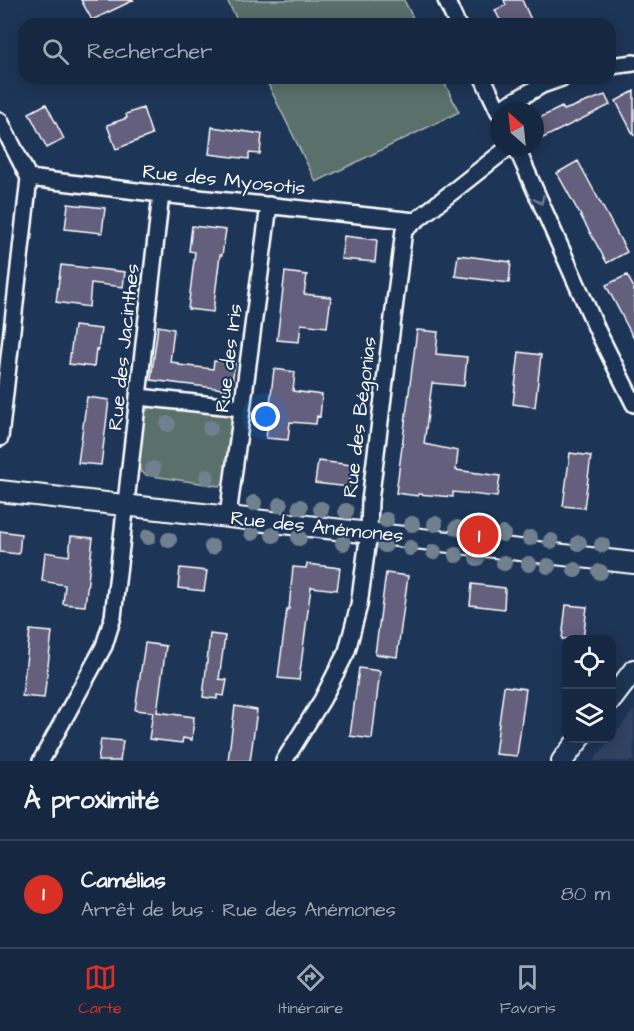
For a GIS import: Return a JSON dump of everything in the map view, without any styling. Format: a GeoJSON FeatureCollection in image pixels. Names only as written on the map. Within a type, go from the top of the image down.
{"type":"FeatureCollection","features":[{"type":"Feature","properties":{"kind":"street"},"geometry":{"type":"LineString","coordinates":[[446,0],[454,18]]}},
{"type":"Feature","properties":{"kind":"street"},"geometry":{"type":"LineString","coordinates":[[616,65],[634,63]]}},
{"type":"Feature","properties":{"kind":"street"},"geometry":{"type":"LineString","coordinates":[[486,84],[495,102]]}},
{"type":"Feature","properties":{"kind":"street"},"geometry":{"type":"LineString","coordinates":[[514,102],[545,84]]}},
{"type":"Feature","properties":{"kind":"street"},"geometry":{"type":"LineString","coordinates":[[0,438],[29,178],[1,126]]}},
{"type":"Feature","properties":{"kind":"street","name":"Rue des Bégonias"},"geometry":{"type":"LineString","coordinates":[[284,761],[347,651],[359,605],[404,230],[498,156]]}},
{"type":"Feature","properties":{"kind":"street"},"geometry":{"type":"LineString","coordinates":[[520,156],[599,334],[634,404]]}},
{"type":"Feature","properties":{"kind":"street","name":"Rue des Myosotis"},"geometry":{"type":"LineString","coordinates":[[29,178],[416,221]]}},
{"type":"Feature","properties":{"kind":"street","name":"Rue des Jacinthes"},"geometry":{"type":"LineString","coordinates":[[41,761],[104,646],[113,617],[161,194]]}},
{"type":"Feature","properties":{"kind":"street","name":"Rue des Iris"},"geometry":{"type":"LineString","coordinates":[[228,516],[268,205]]}},
{"type":"Feature","properties":{"kind":"street"},"geometry":{"type":"LineString","coordinates":[[139,397],[242,408]]}},
{"type":"Feature","properties":{"kind":"street","name":"Rue des Anémones"},"geometry":{"type":"LineString","coordinates":[[0,490],[634,563]]}},
{"type":"Feature","properties":{"kind":"street"},"geometry":{"type":"LineString","coordinates":[[616,694],[634,670]]}},
{"type":"Feature","properties":{"kind":"street"},"geometry":{"type":"LineString","coordinates":[[562,761],[576,743]]}},
{"type":"Feature","properties":{"kind":"shaded area"},"geometry":{"type":"Polygon","coordinates":[[[634,710],[634,761],[593,761],[608,743],[616,743],[616,733],[634,710]]]}},
{"type":"Feature","properties":{"kind":"green space"},"geometry":{"type":"Polygon","coordinates":[[[227,0],[404,0],[413,18],[236,18],[227,0]]]}},
{"type":"Feature","properties":{"kind":"green space"},"geometry":{"type":"Polygon","coordinates":[[[268,84],[445,84],[459,112],[316,182],[268,84]]]}},
{"type":"Feature","properties":{"kind":"green space"},"geometry":{"type":"Polygon","coordinates":[[[153,405],[231,415],[234,421],[227,479],[224,484],[219,486],[146,475],[141,472],[138,465],[145,411],[153,405]]]}},
{"type":"Feature","properties":{"kind":"building"},"geometry":{"type":"Polygon","coordinates":[[[81,0],[134,0],[96,18],[91,18],[81,0]]]}},
{"type":"Feature","properties":{"kind":"building"},"geometry":{"type":"Polygon","coordinates":[[[504,0],[522,0],[530,18],[499,18],[495,10],[506,5],[504,0]]]}},
{"type":"Feature","properties":{"kind":"building"},"geometry":{"type":"Polygon","coordinates":[[[634,91],[634,136],[616,101],[634,91]]]}},
{"type":"Feature","properties":{"kind":"building"},"geometry":{"type":"Polygon","coordinates":[[[605,95],[610,105],[544,138],[544,116],[562,107],[564,110],[605,95]]]}},
{"type":"Feature","properties":{"kind":"building"},"geometry":{"type":"Polygon","coordinates":[[[46,104],[64,139],[47,148],[29,113],[46,104]]]}},
{"type":"Feature","properties":{"kind":"building"},"geometry":{"type":"Polygon","coordinates":[[[143,108],[152,135],[116,149],[107,125],[127,118],[126,114],[143,108]]]}},
{"type":"Feature","properties":{"kind":"building"},"geometry":{"type":"Polygon","coordinates":[[[212,127],[262,134],[260,154],[249,153],[249,159],[209,154],[212,127]]]}},
{"type":"Feature","properties":{"kind":"building"},"geometry":{"type":"Polygon","coordinates":[[[578,161],[627,252],[607,263],[557,173],[578,161]]]}},
{"type":"Feature","properties":{"kind":"building"},"geometry":{"type":"Polygon","coordinates":[[[68,204],[105,208],[102,233],[65,229],[68,204]]]}},
{"type":"Feature","properties":{"kind":"building"},"geometry":{"type":"Polygon","coordinates":[[[192,226],[226,230],[222,255],[220,255],[213,312],[188,309],[195,252],[189,251],[192,226]]]}},
{"type":"Feature","properties":{"kind":"building"},"geometry":{"type":"Polygon","coordinates":[[[344,236],[377,240],[375,262],[341,259],[344,236]]]}},
{"type":"Feature","properties":{"kind":"building"},"geometry":{"type":"Polygon","coordinates":[[[458,255],[511,262],[509,283],[455,276],[458,255]]]}},
{"type":"Feature","properties":{"kind":"building"},"geometry":{"type":"Polygon","coordinates":[[[61,265],[125,272],[123,287],[91,283],[89,307],[56,302],[61,265]]]}},
{"type":"Feature","properties":{"kind":"building"},"geometry":{"type":"Polygon","coordinates":[[[285,272],[307,275],[304,294],[331,297],[327,327],[301,324],[299,342],[277,340],[285,272]]]}},
{"type":"Feature","properties":{"kind":"building"},"geometry":{"type":"Polygon","coordinates":[[[627,275],[634,288],[634,339],[606,285],[627,275]]]}},
{"type":"Feature","properties":{"kind":"building"},"geometry":{"type":"Polygon","coordinates":[[[74,326],[101,329],[94,367],[69,364],[74,326]]]}},
{"type":"Feature","properties":{"kind":"building"},"geometry":{"type":"Polygon","coordinates":[[[158,326],[174,329],[170,362],[213,369],[214,361],[235,363],[231,390],[151,380],[158,326]]]}},
{"type":"Feature","properties":{"kind":"building"},"geometry":{"type":"Polygon","coordinates":[[[417,330],[438,332],[436,354],[467,357],[464,386],[432,383],[424,444],[458,451],[456,470],[500,476],[497,497],[453,492],[453,497],[396,493],[417,330]]]}},
{"type":"Feature","properties":{"kind":"building"},"geometry":{"type":"Polygon","coordinates":[[[519,352],[541,355],[535,407],[513,404],[519,352]]]}},
{"type":"Feature","properties":{"kind":"building"},"geometry":{"type":"Polygon","coordinates":[[[274,369],[295,372],[293,391],[322,395],[320,417],[317,416],[316,424],[290,422],[288,440],[266,438],[274,369]]]}},
{"type":"Feature","properties":{"kind":"building"},"geometry":{"type":"Polygon","coordinates":[[[87,397],[109,400],[101,465],[78,463],[87,397]]]}},
{"type":"Feature","properties":{"kind":"building"},"geometry":{"type":"Polygon","coordinates":[[[570,453],[591,456],[584,508],[563,506],[570,453]]]}},
{"type":"Feature","properties":{"kind":"building"},"geometry":{"type":"Polygon","coordinates":[[[318,461],[352,465],[349,487],[315,483],[318,461]]]}},
{"type":"Feature","properties":{"kind":"building"},"geometry":{"type":"Polygon","coordinates":[[[0,531],[21,534],[19,554],[0,552],[0,531]]]}},
{"type":"Feature","properties":{"kind":"building"},"geometry":{"type":"Polygon","coordinates":[[[71,536],[93,538],[85,606],[63,604],[65,585],[42,581],[45,552],[69,556],[71,536]]]}},
{"type":"Feature","properties":{"kind":"building"},"geometry":{"type":"Polygon","coordinates":[[[307,564],[340,568],[337,590],[311,587],[299,680],[278,678],[293,567],[306,568],[307,564]]]}},
{"type":"Feature","properties":{"kind":"building"},"geometry":{"type":"Polygon","coordinates":[[[180,568],[207,571],[204,591],[178,588],[180,568]]]}},
{"type":"Feature","properties":{"kind":"building"},"geometry":{"type":"Polygon","coordinates":[[[386,573],[408,576],[397,657],[375,654],[386,573]]]}},
{"type":"Feature","properties":{"kind":"building"},"geometry":{"type":"Polygon","coordinates":[[[472,584],[505,588],[504,609],[470,605],[472,584]]]}},
{"type":"Feature","properties":{"kind":"building"},"geometry":{"type":"Polygon","coordinates":[[[566,605],[587,607],[584,635],[562,635],[566,605]]]}},
{"type":"Feature","properties":{"kind":"building"},"geometry":{"type":"Polygon","coordinates":[[[30,630],[52,632],[44,698],[22,696],[30,630]]]}},
{"type":"Feature","properties":{"kind":"building"},"geometry":{"type":"Polygon","coordinates":[[[210,634],[225,636],[219,679],[227,680],[224,696],[217,695],[217,699],[203,697],[210,634]]]}},
{"type":"Feature","properties":{"kind":"building"},"geometry":{"type":"Polygon","coordinates":[[[145,643],[166,646],[157,712],[194,717],[192,740],[183,738],[182,743],[149,739],[153,712],[135,710],[145,643]]]}},
{"type":"Feature","properties":{"kind":"building"},"geometry":{"type":"Polygon","coordinates":[[[359,668],[380,671],[372,739],[350,736],[359,668]]]}},
{"type":"Feature","properties":{"kind":"building"},"geometry":{"type":"Polygon","coordinates":[[[504,686],[526,689],[517,756],[495,754],[504,686]]]}},
{"type":"Feature","properties":{"kind":"building"},"geometry":{"type":"Polygon","coordinates":[[[235,706],[257,710],[250,761],[228,761],[235,706]]]}},
{"type":"Feature","properties":{"kind":"building"},"geometry":{"type":"Polygon","coordinates":[[[101,739],[123,741],[120,761],[98,761],[101,739]]]}},
{"type":"Feature","properties":{"kind":"place","name":"Camélias"},"geometry":{"type":"Point","coordinates":[479,535]}}]}
